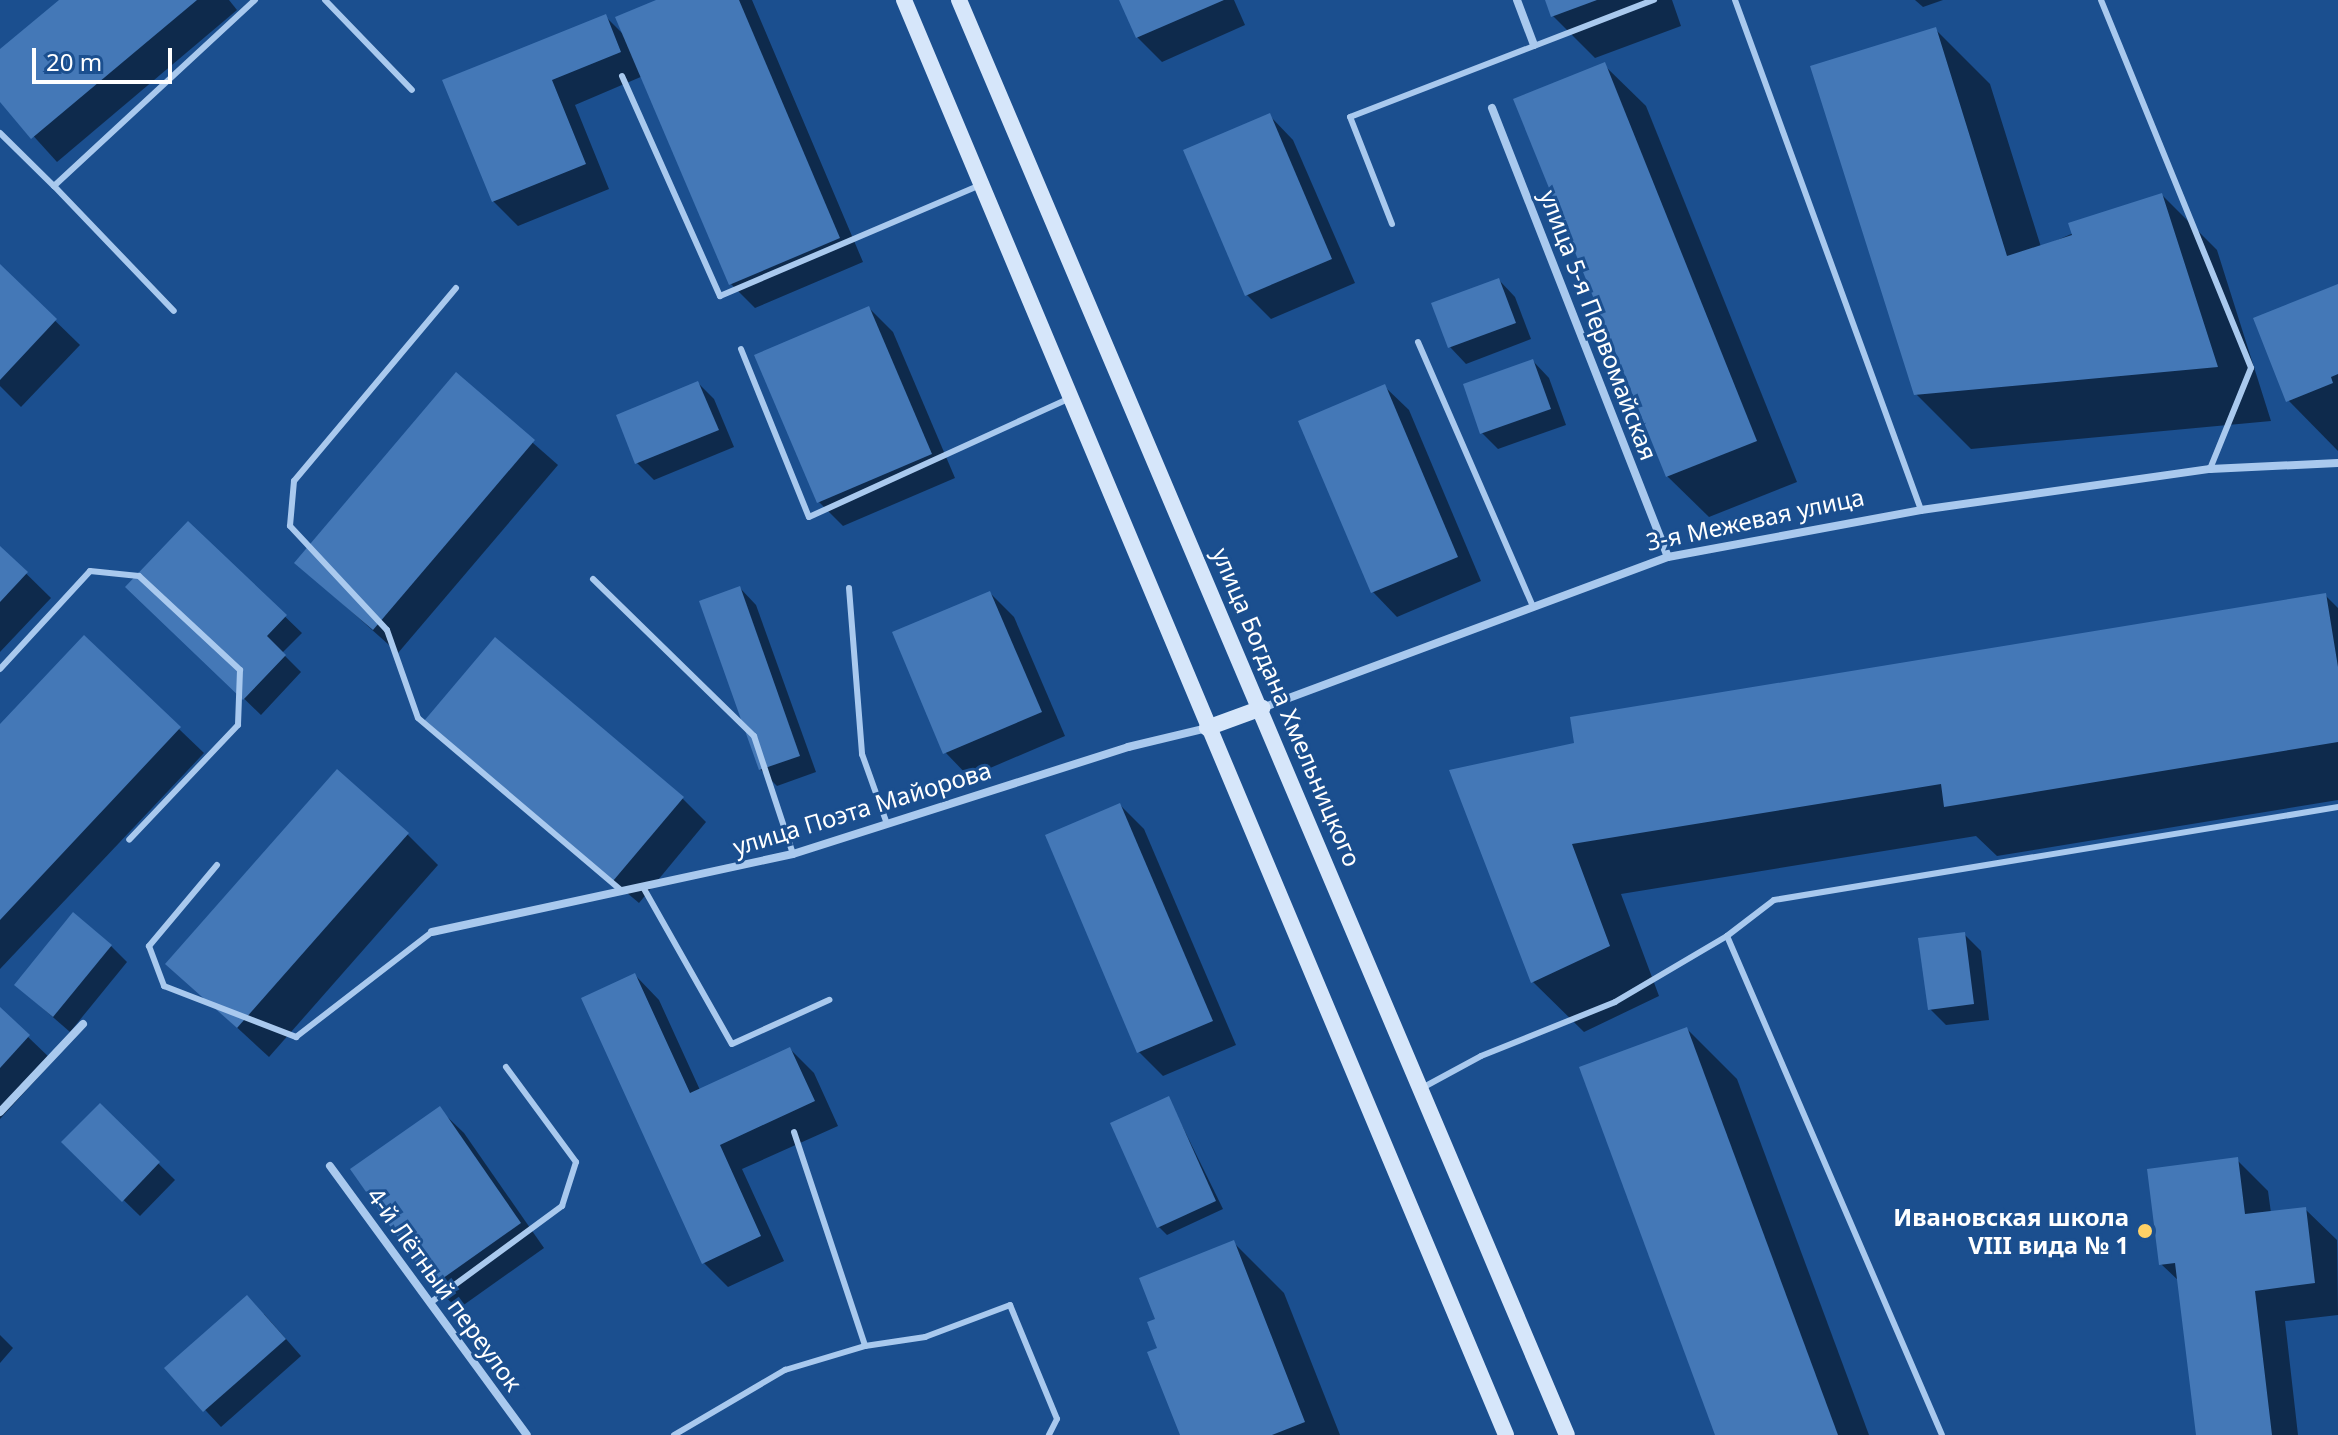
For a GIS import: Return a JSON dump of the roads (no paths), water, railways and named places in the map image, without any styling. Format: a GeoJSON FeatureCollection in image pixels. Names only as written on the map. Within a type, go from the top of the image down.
{"type":"FeatureCollection","features":[{"type":"Feature","properties":{"kind":"main road"},"geometry":{"type":"LineString","coordinates":[[904,0],[1506,1435]]}},
{"type":"Feature","properties":{"kind":"main road","name":"улица Богдана Хмельницкого"},"geometry":{"type":"LineString","coordinates":[[959,0],[1262,708],[1567,1435]]}},
{"type":"Feature","properties":{"kind":"main road","name":"3-я Межевая улица"},"geometry":{"type":"LineString","coordinates":[[1207,728],[1262,708]]}},
{"type":"Feature","properties":{"kind":"street"},"geometry":{"type":"LineString","coordinates":[[1517,0],[1534,45]]}},
{"type":"Feature","properties":{"kind":"street","name":"улица 5-я Первомайская"},"geometry":{"type":"LineString","coordinates":[[1492,108],[1668,557]]}},
{"type":"Feature","properties":{"kind":"street","name":"3-я Межевая улица"},"geometry":{"type":"LineString","coordinates":[[1262,708],[1668,557],[1921,510],[2210,469],[2338,463]]}},
{"type":"Feature","properties":{"kind":"street","name":"улица Поэта Майорова"},"geometry":{"type":"LineString","coordinates":[[432,932],[793,854],[1128,747],[1207,728]]}},
{"type":"Feature","properties":{"kind":"street"},"geometry":{"type":"LineString","coordinates":[[0,1112],[83,1024]]}},
{"type":"Feature","properties":{"kind":"street","name":"4-й Лётный переулок"},"geometry":{"type":"LineString","coordinates":[[330,1166],[527,1435]]}},
{"type":"Feature","properties":{"kind":"lane"},"geometry":{"type":"LineString","coordinates":[[54,186],[255,0]]}},
{"type":"Feature","properties":{"kind":"lane"},"geometry":{"type":"LineString","coordinates":[[325,0],[412,90]]}},
{"type":"Feature","properties":{"kind":"lane"},"geometry":{"type":"LineString","coordinates":[[1392,224],[1350,117],[1654,0]]}},
{"type":"Feature","properties":{"kind":"lane"},"geometry":{"type":"LineString","coordinates":[[1735,0],[1921,510]]}},
{"type":"Feature","properties":{"kind":"lane"},"geometry":{"type":"LineString","coordinates":[[2101,0],[2251,368],[2210,469]]}},
{"type":"Feature","properties":{"kind":"lane"},"geometry":{"type":"LineString","coordinates":[[622,76],[720,296],[980,185]]}},
{"type":"Feature","properties":{"kind":"lane"},"geometry":{"type":"LineString","coordinates":[[0,133],[174,311]]}},
{"type":"Feature","properties":{"kind":"lane"},"geometry":{"type":"LineString","coordinates":[[456,288],[294,481],[290,526],[387,630],[418,718],[622,891]]}},
{"type":"Feature","properties":{"kind":"lane"},"geometry":{"type":"LineString","coordinates":[[1418,342],[1533,606]]}},
{"type":"Feature","properties":{"kind":"lane"},"geometry":{"type":"LineString","coordinates":[[741,349],[809,517],[1070,398]]}},
{"type":"Feature","properties":{"kind":"lane"},"geometry":{"type":"LineString","coordinates":[[0,669],[90,571],[139,576],[240,670],[238,725],[129,840]]}},
{"type":"Feature","properties":{"kind":"lane"},"geometry":{"type":"LineString","coordinates":[[593,579],[754,736],[793,854]]}},
{"type":"Feature","properties":{"kind":"lane"},"geometry":{"type":"LineString","coordinates":[[849,588],[862,754],[887,824]]}},
{"type":"Feature","properties":{"kind":"lane"},"geometry":{"type":"LineString","coordinates":[[1421,1089],[1481,1056],[1615,1002],[1727,936],[1774,900],[2338,807]]}},
{"type":"Feature","properties":{"kind":"lane"},"geometry":{"type":"LineString","coordinates":[[217,865],[149,946],[164,986],[296,1037],[432,932]]}},
{"type":"Feature","properties":{"kind":"lane"},"geometry":{"type":"LineString","coordinates":[[643,887],[732,1044],[829,1000]]}},
{"type":"Feature","properties":{"kind":"lane"},"geometry":{"type":"LineString","coordinates":[[1727,936],[1942,1435]]}},
{"type":"Feature","properties":{"kind":"lane"},"geometry":{"type":"LineString","coordinates":[[430,1303],[562,1206],[576,1162],[506,1067]]}},
{"type":"Feature","properties":{"kind":"lane"},"geometry":{"type":"LineString","coordinates":[[794,1132],[865,1346]]}},
{"type":"Feature","properties":{"kind":"lane"},"geometry":{"type":"LineString","coordinates":[[674,1435],[785,1370],[865,1346],[925,1337],[1010,1305],[1057,1419],[1049,1435]]}},
{"type":"Feature","properties":{"kind":"place","name":"Ивановская школа VIII вида № 1"},"geometry":{"type":"Point","coordinates":[2145,1231]}}]}
